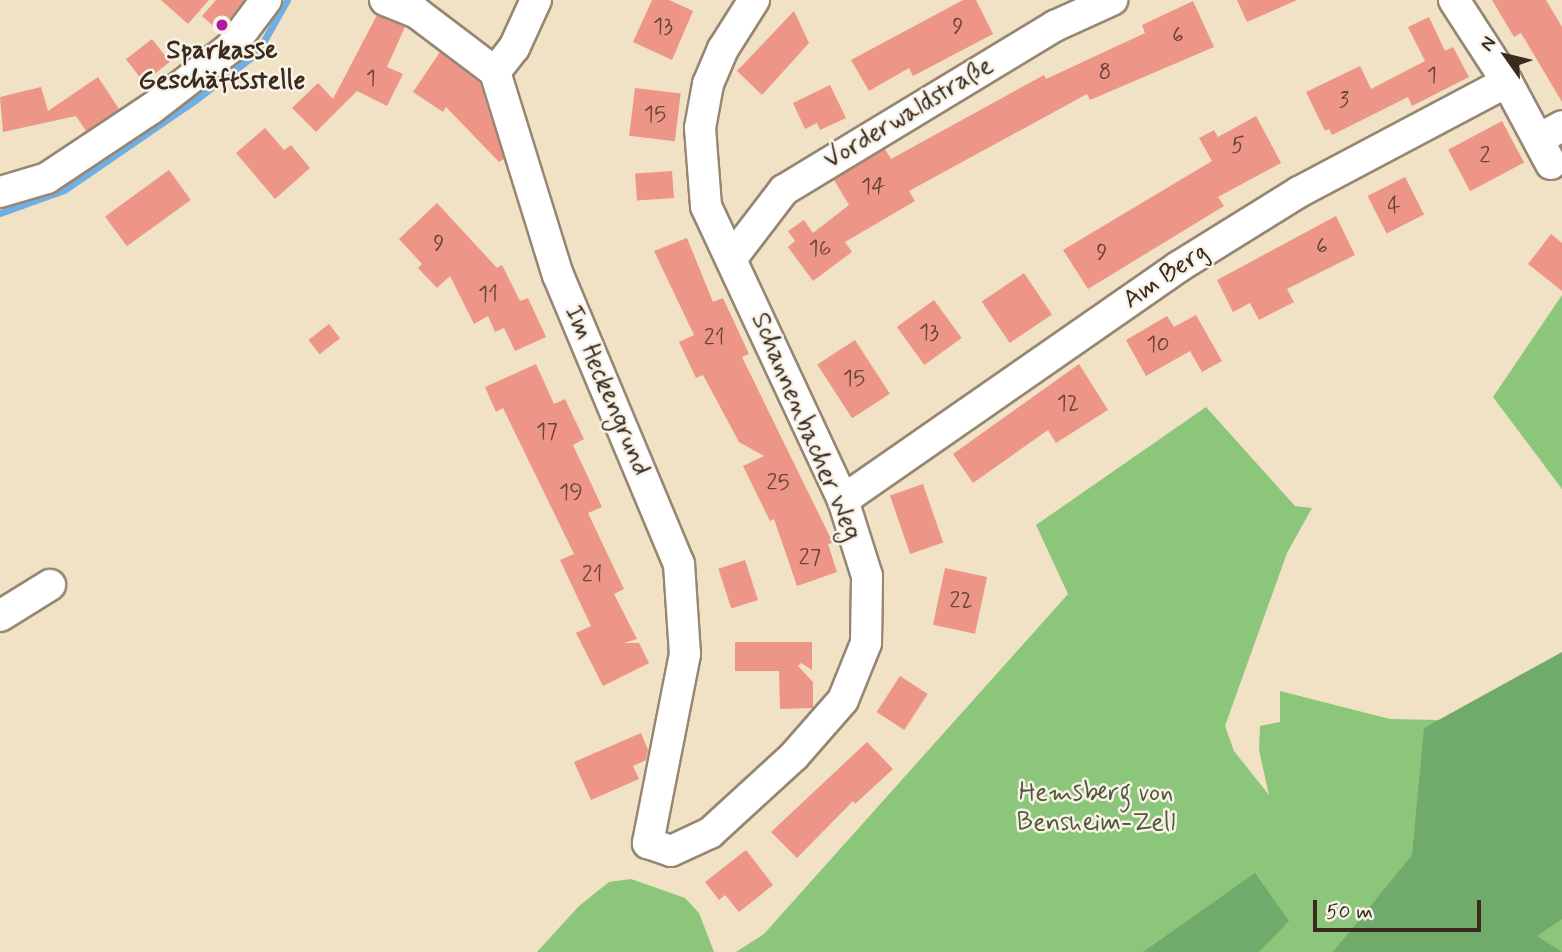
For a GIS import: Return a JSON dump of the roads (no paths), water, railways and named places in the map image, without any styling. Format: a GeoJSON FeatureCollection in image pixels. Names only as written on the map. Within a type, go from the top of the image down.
{"type":"FeatureCollection","features":[{"type":"Feature","properties":{"kind":"street"},"geometry":{"type":"LineString","coordinates":[[0,192],[47,178],[150,109],[230,48],[266,0]]}},
{"type":"Feature","properties":{"kind":"street"},"geometry":{"type":"LineString","coordinates":[[384,0],[417,13],[495,72],[514,48],[536,0]]}},
{"type":"Feature","properties":{"kind":"street","name":"Schannenbacher Weg"},"geometry":{"type":"LineString","coordinates":[[648,843],[671,851],[710,833],[794,756],[843,700],[866,643],[867,576],[843,500],[706,206],[701,128],[708,84],[723,49],[754,0]]}},
{"type":"Feature","properties":{"kind":"street","name":"Vorderwaldstraße"},"geometry":{"type":"LineString","coordinates":[[731,259],[784,190],[1055,26],[1112,0]]}},
{"type":"Feature","properties":{"kind":"street"},"geometry":{"type":"LineString","coordinates":[[1454,0],[1507,82],[1551,143]]}},
{"type":"Feature","properties":{"kind":"street","name":"Im Heckengrund"},"geometry":{"type":"LineString","coordinates":[[495,72],[558,275],[679,564],[685,654],[648,843]]}},
{"type":"Feature","properties":{"kind":"street","name":"Am Berg"},"geometry":{"type":"LineString","coordinates":[[843,500],[1178,267],[1299,192],[1507,82]]}},
{"type":"Feature","properties":{"kind":"street"},"geometry":{"type":"LineString","coordinates":[[0,615],[50,585]]}},
{"type":"Feature","properties":{"kind":"waterway"},"geometry":{"type":"LineString","coordinates":[[0,213],[64,190],[194,101],[257,53],[287,0]]}},
{"type":"Feature","properties":{"kind":"place","name":"Sparkasse Geschäftsstelle"},"geometry":{"type":"Point","coordinates":[222,25]}},
{"type":"Feature","properties":{"kind":"park label","name":"Hemsberg von Bensheim-Zell"},"geometry":{"type":"Point","coordinates":[1096,809]}}]}
